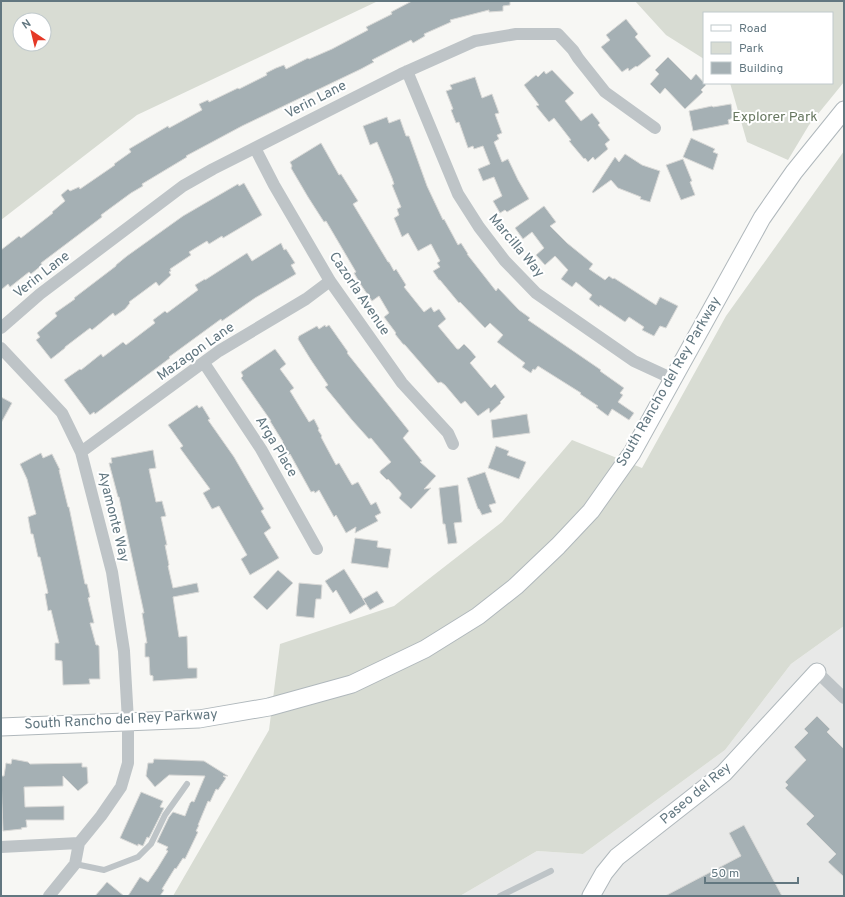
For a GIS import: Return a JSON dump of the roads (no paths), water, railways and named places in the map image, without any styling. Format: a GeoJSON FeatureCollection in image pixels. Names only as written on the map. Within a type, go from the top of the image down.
{"type":"FeatureCollection","features":[{"type":"Feature","properties":{"kind":"street","name":"Verin Lane"},"geometry":{"type":"LineString","coordinates":[[1,328],[40,294],[183,186],[254,148],[407,71],[475,41],[516,34],[558,34],[570,46],[605,92],[655,128]]}},
{"type":"Feature","properties":{"kind":"street","name":"Marcilla Way"},"geometry":{"type":"LineString","coordinates":[[407,71],[458,194],[479,227],[505,261],[536,293],[634,361],[673,379]]}},
{"type":"Feature","properties":{"kind":"street","name":"South Rancho del Rey Parkway"},"geometry":{"type":"LineString","coordinates":[[1,727],[199,719],[269,707],[352,684],[425,649],[478,616],[516,586],[558,546],[591,511],[632,453],[762,218],[794,172],[844,110]]}},
{"type":"Feature","properties":{"kind":"street","name":"Cazorla Avenue"},"geometry":{"type":"LineString","coordinates":[[254,148],[280,196],[330,281],[402,383],[448,433],[453,444]]}},
{"type":"Feature","properties":{"kind":"street","name":"Mazagon Lane"},"geometry":{"type":"LineString","coordinates":[[81,452],[219,351],[306,298],[330,281]]}},
{"type":"Feature","properties":{"kind":"street","name":"Ayamonte Way"},"geometry":{"type":"LineString","coordinates":[[1,348],[62,413],[81,452],[112,572],[124,651],[128,721],[128,763],[121,787],[101,816],[79,842]]}},
{"type":"Feature","properties":{"kind":"street","name":"Arga Place"},"geometry":{"type":"LineString","coordinates":[[204,363],[261,449],[317,549]]}},
{"type":"Feature","properties":{"kind":"street"},"geometry":{"type":"LineString","coordinates":[[817,672],[844,698]]}},
{"type":"Feature","properties":{"kind":"street","name":"Paseo del Rey"},"geometry":{"type":"LineString","coordinates":[[591,896],[604,873],[617,857],[724,773],[817,672]]}},
{"type":"Feature","properties":{"kind":"street"},"geometry":{"type":"LineString","coordinates":[[1,847],[79,842],[75,864],[49,896]]}},
{"type":"Feature","properties":{"kind":"lane"},"geometry":{"type":"LineString","coordinates":[[75,864],[104,870],[138,857],[151,844],[165,815],[187,784]]}},
{"type":"Feature","properties":{"kind":"lane"},"geometry":{"type":"LineString","coordinates":[[500,896],[551,870]]}},
{"type":"Feature","properties":{"kind":"park label","name":"Explorer Park"},"geometry":{"type":"Point","coordinates":[775,117]}}]}
